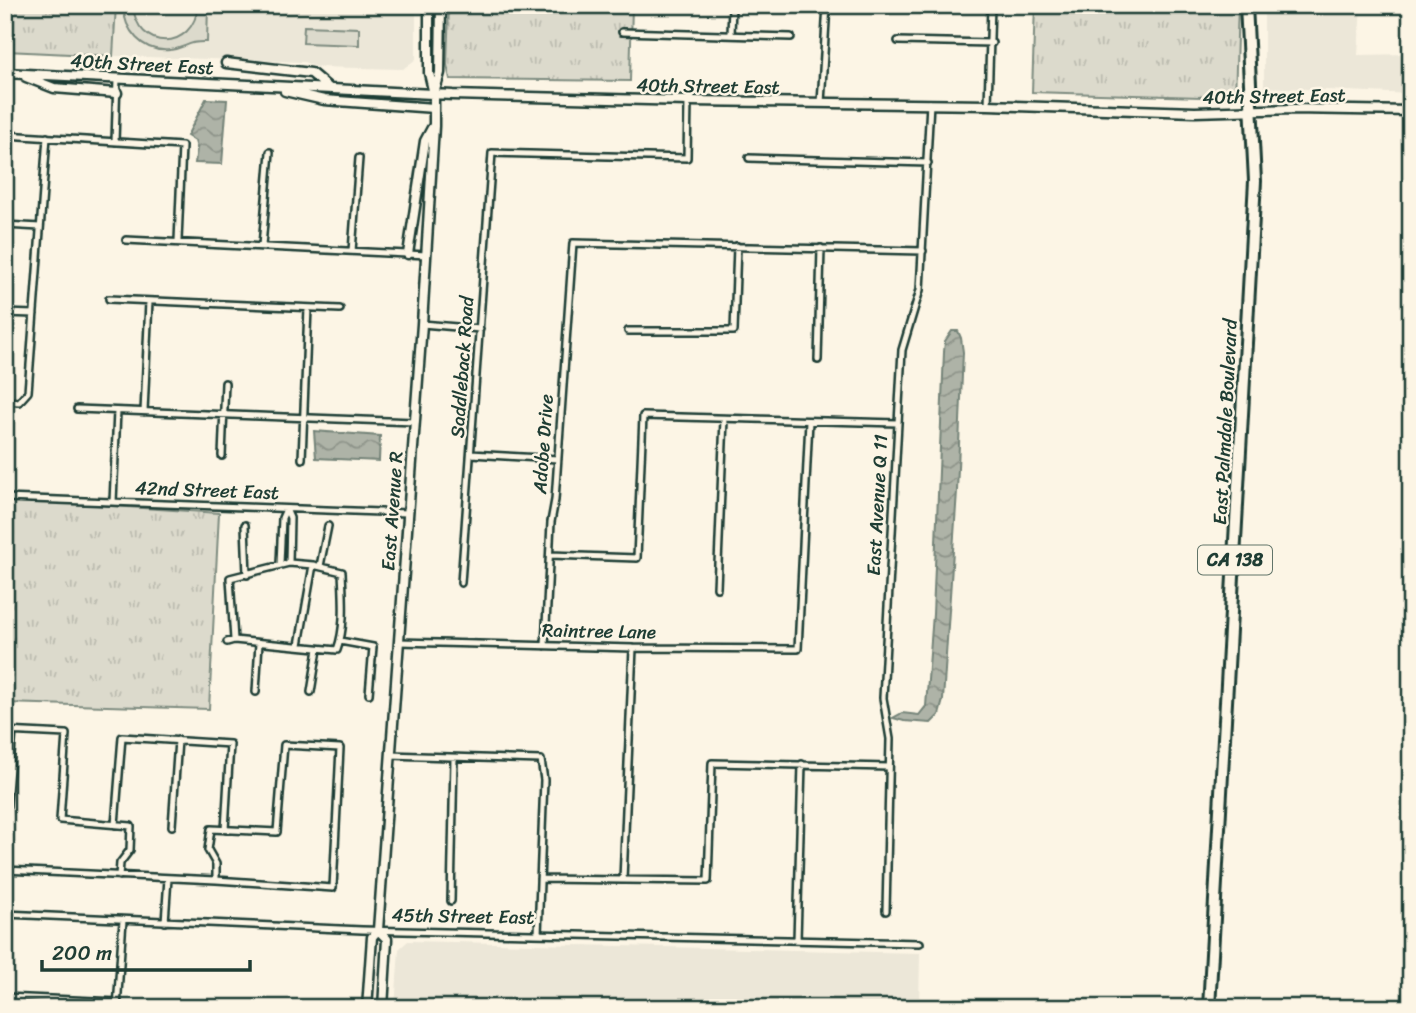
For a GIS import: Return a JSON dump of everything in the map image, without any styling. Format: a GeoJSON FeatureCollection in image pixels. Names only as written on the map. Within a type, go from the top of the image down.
{"type":"FeatureCollection","features":[{"type":"Feature","properties":{"kind":"highway","name":"East Palmdale Boulevard"},"geometry":{"type":"LineString","coordinates":[[1209,1008],[1255,181],[1246,5]]}},
{"type":"Feature","properties":{"kind":"main road","name":"East Avenue R"},"geometry":{"type":"LineString","coordinates":[[367,1008],[372,937],[378,930],[427,254],[434,126],[434,94],[429,74],[429,5]]}},
{"type":"Feature","properties":{"kind":"main road","name":"East Avenue R"},"geometry":{"type":"LineString","coordinates":[[434,94],[440,73],[441,5]]}},
{"type":"Feature","properties":{"kind":"main road"},"geometry":{"type":"LineString","coordinates":[[226,63],[312,73],[331,89]]}},
{"type":"Feature","properties":{"kind":"main road","name":"40th Street East"},"geometry":{"type":"LineString","coordinates":[[5,74],[434,94],[688,101],[988,104],[1181,112],[1293,109],[1411,111]]}},
{"type":"Feature","properties":{"kind":"main road"},"geometry":{"type":"LineString","coordinates":[[20,74],[54,88],[117,93]]}},
{"type":"Feature","properties":{"kind":"main road"},"geometry":{"type":"LineString","coordinates":[[265,86],[324,100],[434,108]]}},
{"type":"Feature","properties":{"kind":"main road"},"geometry":{"type":"LineString","coordinates":[[408,254],[425,141],[434,126]]}},
{"type":"Feature","properties":{"kind":"main road","name":"East Avenue R"},"geometry":{"type":"LineString","coordinates":[[378,930],[387,939],[383,1008]]}},
{"type":"Feature","properties":{"kind":"street"},"geometry":{"type":"LineString","coordinates":[[731,35],[732,5]]}},
{"type":"Feature","properties":{"kind":"street"},"geometry":{"type":"LineString","coordinates":[[821,104],[827,5]]}},
{"type":"Feature","properties":{"kind":"street"},"geometry":{"type":"LineString","coordinates":[[988,104],[992,43],[991,5]]}},
{"type":"Feature","properties":{"kind":"street"},"geometry":{"type":"LineString","coordinates":[[622,32],[791,37]]}},
{"type":"Feature","properties":{"kind":"street"},"geometry":{"type":"LineString","coordinates":[[898,41],[992,43]]}},
{"type":"Feature","properties":{"kind":"street"},"geometry":{"type":"LineString","coordinates":[[115,142],[117,79]]}},
{"type":"Feature","properties":{"kind":"street","name":"Saddleback Road"},"geometry":{"type":"LineString","coordinates":[[461,583],[492,153],[687,158],[688,101]]}},
{"type":"Feature","properties":{"kind":"street","name":"East Avenue Q 11"},"geometry":{"type":"LineString","coordinates":[[886,911],[890,738],[883,698],[897,423],[902,350],[919,290],[930,103]]}},
{"type":"Feature","properties":{"kind":"street"},"geometry":{"type":"LineString","coordinates":[[5,135],[182,146],[178,241]]}},
{"type":"Feature","properties":{"kind":"street"},"geometry":{"type":"LineString","coordinates":[[5,401],[19,402],[28,392],[47,137]]}},
{"type":"Feature","properties":{"kind":"street"},"geometry":{"type":"LineString","coordinates":[[262,246],[270,152]]}},
{"type":"Feature","properties":{"kind":"street"},"geometry":{"type":"LineString","coordinates":[[352,251],[359,158]]}},
{"type":"Feature","properties":{"kind":"street"},"geometry":{"type":"LineString","coordinates":[[749,158],[928,163]]}},
{"type":"Feature","properties":{"kind":"street"},"geometry":{"type":"LineString","coordinates":[[5,225],[40,227]]}},
{"type":"Feature","properties":{"kind":"street"},"geometry":{"type":"LineString","coordinates":[[126,240],[427,254]]}},
{"type":"Feature","properties":{"kind":"street","name":"Adobe Drive"},"geometry":{"type":"LineString","coordinates":[[545,646],[573,243],[737,246]]}},
{"type":"Feature","properties":{"kind":"street"},"geometry":{"type":"LineString","coordinates":[[628,331],[734,331],[737,246],[923,251]]}},
{"type":"Feature","properties":{"kind":"street"},"geometry":{"type":"LineString","coordinates":[[818,360],[821,248]]}},
{"type":"Feature","properties":{"kind":"street"},"geometry":{"type":"LineString","coordinates":[[109,299],[340,309]]}},
{"type":"Feature","properties":{"kind":"street"},"geometry":{"type":"LineString","coordinates":[[144,412],[149,301]]}},
{"type":"Feature","properties":{"kind":"street"},"geometry":{"type":"LineString","coordinates":[[302,459],[308,308]]}},
{"type":"Feature","properties":{"kind":"street"},"geometry":{"type":"LineString","coordinates":[[5,313],[34,314]]}},
{"type":"Feature","properties":{"kind":"street"},"geometry":{"type":"LineString","coordinates":[[422,324],[480,328]]}},
{"type":"Feature","properties":{"kind":"street"},"geometry":{"type":"LineString","coordinates":[[222,456],[225,383]]}},
{"type":"Feature","properties":{"kind":"street"},"geometry":{"type":"LineString","coordinates":[[77,409],[414,422]]}},
{"type":"Feature","properties":{"kind":"street"},"geometry":{"type":"LineString","coordinates":[[113,502],[117,411]]}},
{"type":"Feature","properties":{"kind":"street"},"geometry":{"type":"LineString","coordinates":[[550,555],[637,558],[643,416],[897,423]]}},
{"type":"Feature","properties":{"kind":"street"},"geometry":{"type":"LineString","coordinates":[[717,588],[724,419]]}},
{"type":"Feature","properties":{"kind":"street","name":"Raintree Lane"},"geometry":{"type":"LineString","coordinates":[[399,642],[798,649],[809,421]]}},
{"type":"Feature","properties":{"kind":"street"},"geometry":{"type":"LineString","coordinates":[[471,454],[558,459]]}},
{"type":"Feature","properties":{"kind":"street","name":"42nd Street East"},"geometry":{"type":"LineString","coordinates":[[5,498],[407,513]]}},
{"type":"Feature","properties":{"kind":"street"},"geometry":{"type":"LineString","coordinates":[[286,509],[290,518],[289,563]]}},
{"type":"Feature","properties":{"kind":"street"},"geometry":{"type":"LineString","coordinates":[[280,564],[282,517],[286,509]]}},
{"type":"Feature","properties":{"kind":"street"},"geometry":{"type":"LineString","coordinates":[[245,525],[247,575]]}},
{"type":"Feature","properties":{"kind":"street"},"geometry":{"type":"LineString","coordinates":[[299,645],[328,526]]}},
{"type":"Feature","properties":{"kind":"street"},"geometry":{"type":"LineString","coordinates":[[289,563],[342,572],[344,605],[337,650],[230,641],[230,578],[289,563]]}},
{"type":"Feature","properties":{"kind":"street"},"geometry":{"type":"LineString","coordinates":[[340,641],[373,647],[369,694]]}},
{"type":"Feature","properties":{"kind":"street"},"geometry":{"type":"LineString","coordinates":[[256,692],[259,643]]}},
{"type":"Feature","properties":{"kind":"street"},"geometry":{"type":"LineString","coordinates":[[623,879],[633,648]]}},
{"type":"Feature","properties":{"kind":"street"},"geometry":{"type":"LineString","coordinates":[[311,692],[318,649]]}},
{"type":"Feature","properties":{"kind":"street"},"geometry":{"type":"LineString","coordinates":[[5,828],[9,731],[66,734],[60,820],[131,826],[130,850],[120,863],[119,876]]}},
{"type":"Feature","properties":{"kind":"street"},"geometry":{"type":"LineString","coordinates":[[116,825],[122,737],[230,744],[225,830]]}},
{"type":"Feature","properties":{"kind":"street"},"geometry":{"type":"LineString","coordinates":[[172,826],[178,740]]}},
{"type":"Feature","properties":{"kind":"street"},"geometry":{"type":"LineString","coordinates":[[5,870],[333,888],[340,748],[284,745],[277,832],[211,829],[208,850],[216,864],[216,880]]}},
{"type":"Feature","properties":{"kind":"street"},"geometry":{"type":"LineString","coordinates":[[390,755],[541,760],[544,780],[538,934]]}},
{"type":"Feature","properties":{"kind":"street"},"geometry":{"type":"LineString","coordinates":[[451,901],[454,758]]}},
{"type":"Feature","properties":{"kind":"street"},"geometry":{"type":"LineString","coordinates":[[540,879],[708,881],[712,763],[889,767]]}},
{"type":"Feature","properties":{"kind":"street"},"geometry":{"type":"LineString","coordinates":[[797,940],[802,764]]}},
{"type":"Feature","properties":{"kind":"street"},"geometry":{"type":"LineString","coordinates":[[166,922],[168,878]]}},
{"type":"Feature","properties":{"kind":"street","name":"45th Street East"},"geometry":{"type":"LineString","coordinates":[[5,915],[378,930],[920,943]]}},
{"type":"Feature","properties":{"kind":"street"},"geometry":{"type":"LineString","coordinates":[[5,997],[117,1005],[123,920]]}},
{"type":"Feature","properties":{"kind":"street"},"geometry":{"type":"LineString","coordinates":[[36,1008],[37,998]]}},
{"type":"Feature","properties":{"kind":"shaded area"},"geometry":{"type":"Polygon","coordinates":[[[116,5],[416,5],[416,59],[403,69],[316,67],[304,62],[113,56],[116,5]]]}},
{"type":"Feature","properties":{"kind":"shaded area"},"geometry":{"type":"Polygon","coordinates":[[[1264,5],[1361,5],[1358,55],[1411,54],[1411,94],[1264,87],[1264,5]]]}},
{"type":"Feature","properties":{"kind":"shaded area"},"geometry":{"type":"Polygon","coordinates":[[[408,941],[920,953],[919,1008],[395,1008],[399,949],[408,941]]]}},
{"type":"Feature","properties":{"kind":"green space"},"geometry":{"type":"Polygon","coordinates":[[[7,5],[116,5],[113,56],[6,51],[7,5]]]}},
{"type":"Feature","properties":{"kind":"green space"},"geometry":{"type":"Polygon","coordinates":[[[123,5],[133,5],[136,20],[144,31],[154,38],[165,40],[176,38],[187,31],[194,20],[198,5],[208,5],[207,42],[170,50],[151,48],[143,44],[131,31],[123,5]]]}},
{"type":"Feature","properties":{"kind":"green space"},"geometry":{"type":"Polygon","coordinates":[[[449,5],[632,5],[630,81],[450,79],[447,65],[449,5]]]}},
{"type":"Feature","properties":{"kind":"green space"},"geometry":{"type":"Polygon","coordinates":[[[1035,5],[1238,5],[1235,98],[1032,92],[1035,5]]]}},
{"type":"Feature","properties":{"kind":"green space"},"geometry":{"type":"Polygon","coordinates":[[[304,26],[359,28],[359,45],[303,43],[304,26]]]}},
{"type":"Feature","properties":{"kind":"green space"},"geometry":{"type":"Polygon","coordinates":[[[5,499],[219,513],[209,709],[5,703],[5,499]]]}},
{"type":"Feature","properties":{"kind":"water"},"geometry":{"type":"Polygon","coordinates":[[[206,99],[227,100],[222,164],[195,163],[195,141],[187,136],[206,99]]]}},
{"type":"Feature","properties":{"kind":"water"},"geometry":{"type":"Polygon","coordinates":[[[952,331],[958,331],[963,352],[943,700],[939,715],[931,723],[904,721],[893,718],[902,713],[919,715],[926,706],[933,614],[944,352],[945,341],[952,331]]]}},
{"type":"Feature","properties":{"kind":"water"},"geometry":{"type":"Polygon","coordinates":[[[314,431],[380,436],[379,461],[316,458],[314,431]]]}}]}
